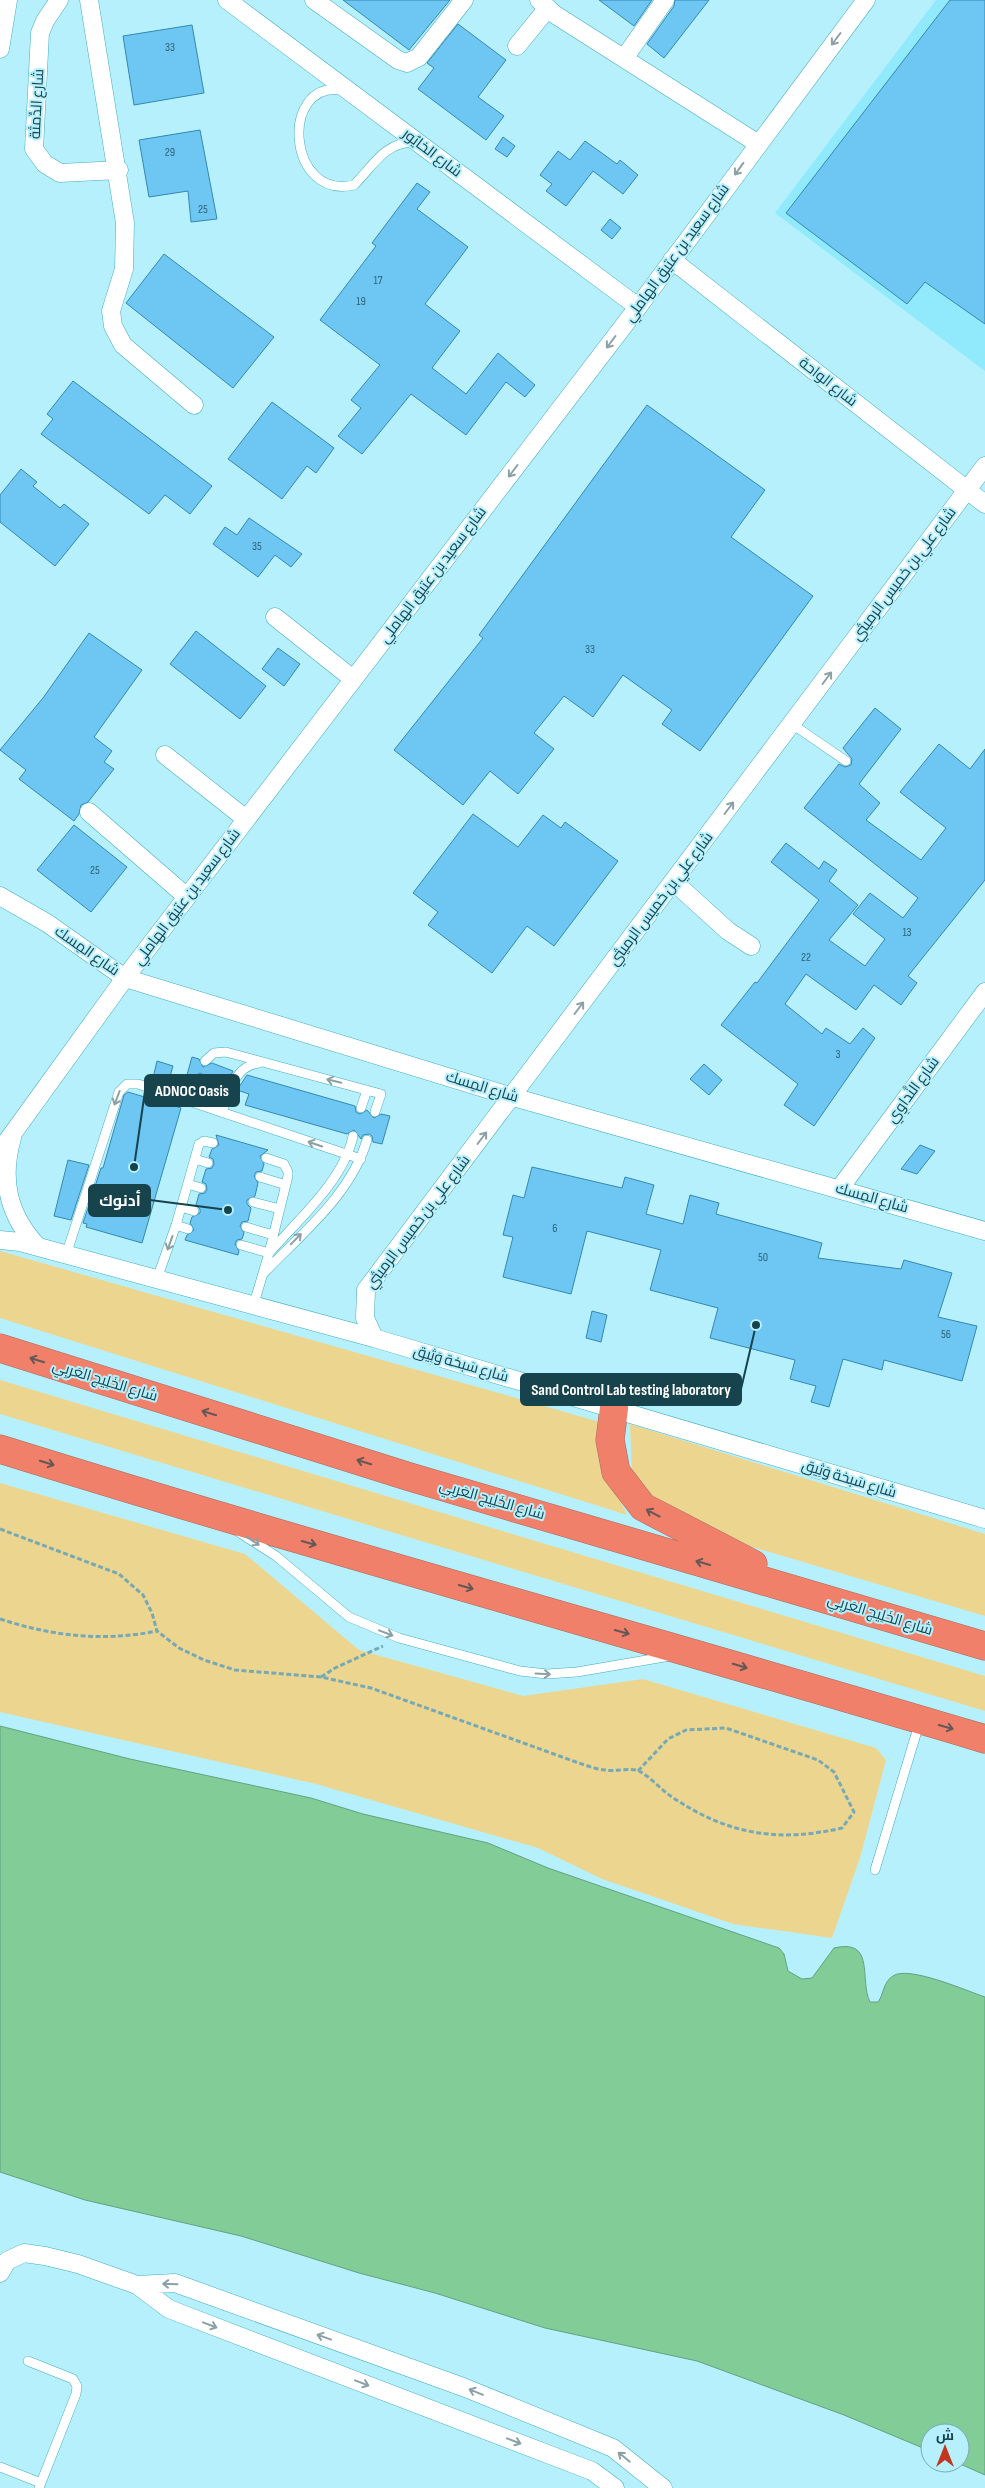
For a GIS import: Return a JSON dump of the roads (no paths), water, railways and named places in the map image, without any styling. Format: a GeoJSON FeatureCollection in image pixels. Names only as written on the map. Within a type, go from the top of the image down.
{"type":"FeatureCollection","features":[{"type":"Feature","properties":{"kind":"highway","name":"شارع الخَلِيج العَربِي"},"geometry":{"type":"LineString","coordinates":[[0,1348],[410,1477],[985,1646]]}},
{"type":"Feature","properties":{"kind":"highway"},"geometry":{"type":"LineString","coordinates":[[614,1408],[610,1440],[616,1472],[643,1507],[822,1597]]}},
{"type":"Feature","properties":{"kind":"highway"},"geometry":{"type":"LineString","coordinates":[[0,1449],[212,1515],[693,1652],[985,1738]]}},
{"type":"Feature","properties":{"kind":"street"},"geometry":{"type":"LineString","coordinates":[[0,49],[8,0]]}},
{"type":"Feature","properties":{"kind":"street","name":"شارع الدِّمثة"},"geometry":{"type":"LineString","coordinates":[[59,0],[44,21],[40,33],[34,149],[45,164],[60,173],[118,170]]}},
{"type":"Feature","properties":{"kind":"street"},"geometry":{"type":"LineString","coordinates":[[89,0],[126,223],[124,269],[111,311],[113,326],[123,345],[194,405]]}},
{"type":"Feature","properties":{"kind":"street","name":"شارع الخايُور"},"geometry":{"type":"LineString","coordinates":[[227,0],[638,307]]}},
{"type":"Feature","properties":{"kind":"street"},"geometry":{"type":"LineString","coordinates":[[314,0],[398,60],[407,63],[419,57],[464,0]]}},
{"type":"Feature","properties":{"kind":"street"},"geometry":{"type":"LineString","coordinates":[[625,57],[665,0]]}},
{"type":"Feature","properties":{"kind":"street","name":"شارع سعيد بن عتيق الهاملي"},"geometry":{"type":"LineString","coordinates":[[0,1151],[13,1136],[125,978],[638,307],[866,0]]}},
{"type":"Feature","properties":{"kind":"street"},"geometry":{"type":"LineString","coordinates":[[517,46],[543,4],[758,143]]}},
{"type":"Feature","properties":{"kind":"street","name":"شارع الواحة"},"geometry":{"type":"LineString","coordinates":[[672,260],[985,504]]}},
{"type":"Feature","properties":{"kind":"street","name":"شارع علي بن خميس الرميثي"},"geometry":{"type":"LineString","coordinates":[[374,1338],[365,1318],[366,1290],[513,1097],[985,466]]}},
{"type":"Feature","properties":{"kind":"street"},"geometry":{"type":"LineString","coordinates":[[275,617],[353,679]]}},
{"type":"Feature","properties":{"kind":"street"},"geometry":{"type":"LineString","coordinates":[[165,755],[246,819]]}},
{"type":"Feature","properties":{"kind":"street"},"geometry":{"type":"LineString","coordinates":[[89,812],[187,897]]}},
{"type":"Feature","properties":{"kind":"street"},"geometry":{"type":"LineString","coordinates":[[674,882],[728,931],[751,946]]}},
{"type":"Feature","properties":{"kind":"street","name":"شارع المِسك"},"geometry":{"type":"LineString","coordinates":[[0,896],[47,923],[125,978],[513,1097],[840,1188],[985,1231]]}},
{"type":"Feature","properties":{"kind":"street","name":"شارع النَّداوِي"},"geometry":{"type":"LineString","coordinates":[[840,1188],[985,992]]}},
{"type":"Feature","properties":{"kind":"street"},"geometry":{"type":"LineString","coordinates":[[13,1136],[6,1162],[7,1196],[14,1215],[24,1232],[38,1247]]}},
{"type":"Feature","properties":{"kind":"street","name":"شارع سَبخة وَثِيق"},"geometry":{"type":"LineString","coordinates":[[0,1228],[10,1232],[20,1242]]}},
{"type":"Feature","properties":{"kind":"street","name":"شارع سَبخة وَثِيق"},"geometry":{"type":"LineString","coordinates":[[0,1240],[20,1242],[253,1307],[374,1338],[985,1519]]}},
{"type":"Feature","properties":{"kind":"street"},"geometry":{"type":"LineString","coordinates":[[0,2273],[7,2261],[24,2253],[78,2264],[137,2285],[169,2310],[592,2471],[615,2488]]}},
{"type":"Feature","properties":{"kind":"street"},"geometry":{"type":"LineString","coordinates":[[137,2285],[175,2283],[463,2387],[613,2448],[662,2488]]}},
{"type":"Feature","properties":{"kind":"lane"},"geometry":{"type":"LineString","coordinates":[[352,94],[338,89],[320,92],[311,98],[302,114],[299,126],[301,150],[305,161],[318,179],[336,187],[354,185],[385,151],[400,144],[416,141]]}},
{"type":"Feature","properties":{"kind":"lane"},"geometry":{"type":"LineString","coordinates":[[792,724],[846,761]]}},
{"type":"Feature","properties":{"kind":"lane"},"geometry":{"type":"LineString","coordinates":[[205,1061],[214,1053],[220,1051],[381,1094],[375,1112]]}},
{"type":"Feature","properties":{"kind":"lane"},"geometry":{"type":"LineString","coordinates":[[222,1112],[241,1071],[247,1066],[262,1063]]}},
{"type":"Feature","properties":{"kind":"lane"},"geometry":{"type":"LineString","coordinates":[[192,1101],[199,1079]]}},
{"type":"Feature","properties":{"kind":"lane"},"geometry":{"type":"LineString","coordinates":[[66,1255],[118,1092],[127,1084],[138,1084],[192,1101],[361,1159]]}},
{"type":"Feature","properties":{"kind":"lane"},"geometry":{"type":"LineString","coordinates":[[361,1108],[367,1090]]}},
{"type":"Feature","properties":{"kind":"lane"},"geometry":{"type":"LineString","coordinates":[[269,1253],[336,1176],[348,1155],[353,1136]]}},
{"type":"Feature","properties":{"kind":"lane"},"geometry":{"type":"LineString","coordinates":[[263,1274],[340,1194],[361,1159],[367,1140]]}},
{"type":"Feature","properties":{"kind":"lane"},"geometry":{"type":"LineString","coordinates":[[156,1279],[176,1225],[199,1144],[204,1141],[213,1143]]}},
{"type":"Feature","properties":{"kind":"lane"},"geometry":{"type":"LineString","coordinates":[[253,1307],[286,1185],[287,1168],[279,1162],[266,1158]]}},
{"type":"Feature","properties":{"kind":"lane"},"geometry":{"type":"LineString","coordinates":[[194,1159],[208,1163]]}},
{"type":"Feature","properties":{"kind":"lane"},"geometry":{"type":"LineString","coordinates":[[260,1177],[286,1185]]}},
{"type":"Feature","properties":{"kind":"lane"},"geometry":{"type":"LineString","coordinates":[[188,1184],[201,1188]]}},
{"type":"Feature","properties":{"kind":"lane"},"geometry":{"type":"LineString","coordinates":[[253,1202],[280,1209]]}},
{"type":"Feature","properties":{"kind":"lane"},"geometry":{"type":"LineString","coordinates":[[181,1208],[194,1211]]}},
{"type":"Feature","properties":{"kind":"lane"},"geometry":{"type":"LineString","coordinates":[[176,1225],[188,1229]]}},
{"type":"Feature","properties":{"kind":"lane"},"geometry":{"type":"LineString","coordinates":[[246,1227],[274,1235]]}},
{"type":"Feature","properties":{"kind":"lane"},"geometry":{"type":"LineString","coordinates":[[241,1245],[269,1253]]}},
{"type":"Feature","properties":{"kind":"lane"},"geometry":{"type":"LineString","coordinates":[[212,1515],[276,1556],[349,1617],[399,1638],[520,1670],[546,1674],[577,1672],[693,1652]]}},
{"type":"Feature","properties":{"kind":"lane"},"geometry":{"type":"LineString","coordinates":[[875,1870],[920,1719]]}},
{"type":"Feature","properties":{"kind":"lane"},"geometry":{"type":"LineString","coordinates":[[0,2467],[40,2485],[76,2394],[77,2386],[73,2379],[28,2361]]}},
{"type":"Feature","properties":{"kind":"place","name":"ADNOC Oasis"},"geometry":{"type":"Point","coordinates":[134,1167]}},
{"type":"Feature","properties":{"kind":"place","name":"أدنوك"},"geometry":{"type":"Point","coordinates":[228,1210]}},
{"type":"Feature","properties":{"kind":"place","name":"Sand Control Lab testing laboratory"},"geometry":{"type":"Point","coordinates":[756,1325]}}]}
